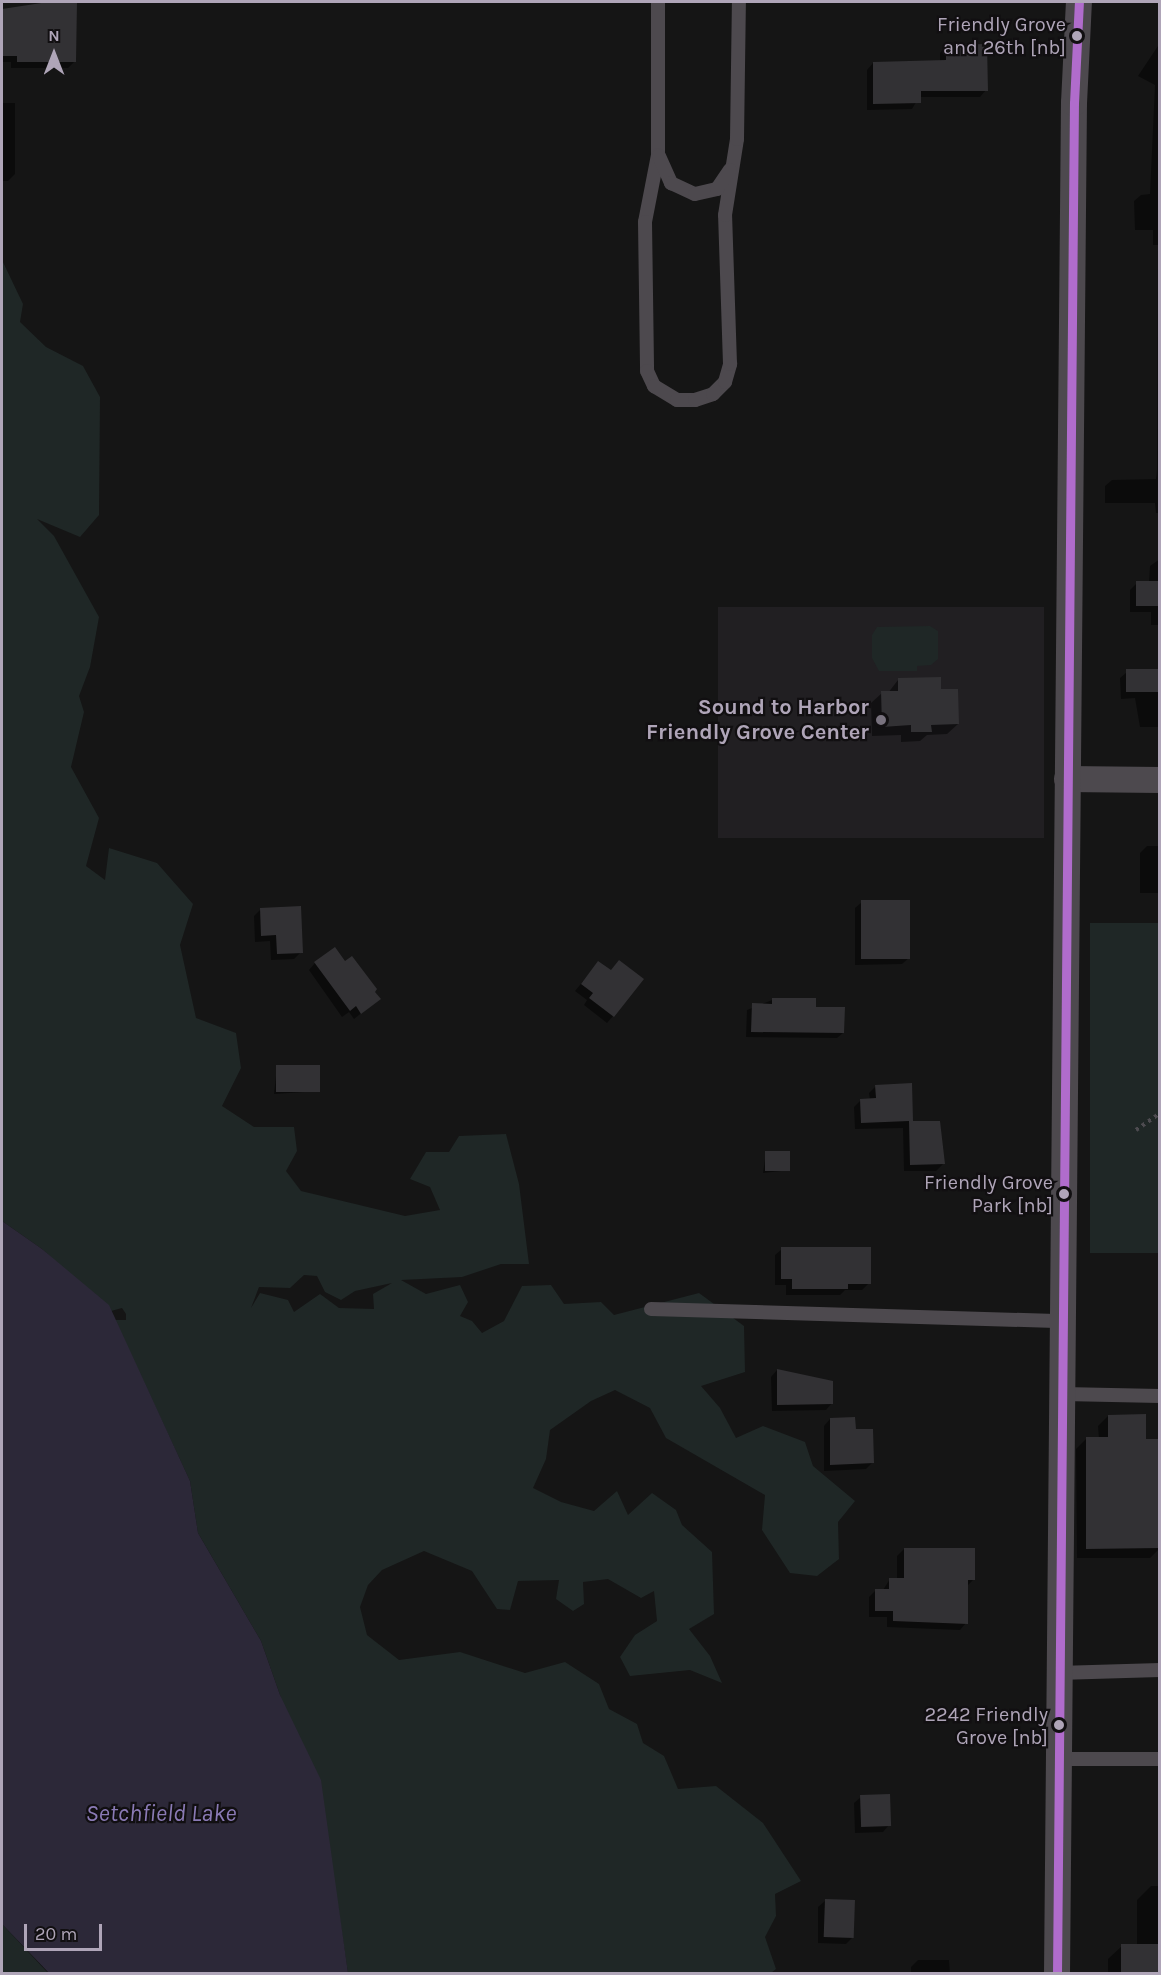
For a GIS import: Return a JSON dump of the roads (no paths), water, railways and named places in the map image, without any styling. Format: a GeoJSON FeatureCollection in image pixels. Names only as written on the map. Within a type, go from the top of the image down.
{"type":"FeatureCollection","features":[{"type":"Feature","properties":{"kind":"street"},"geometry":{"type":"LineString","coordinates":[[1057,1974],[1067,778],[1079,2]]}},
{"type":"Feature","properties":{"kind":"street"},"geometry":{"type":"LineString","coordinates":[[1067,778],[1160,780]]}},
{"type":"Feature","properties":{"kind":"lane"},"geometry":{"type":"LineString","coordinates":[[658,2],[658,155],[645,222],[647,371],[654,386],[676,400],[696,400],[713,394],[725,382],[730,364],[725,215],[737,139],[739,2]]}},
{"type":"Feature","properties":{"kind":"lane"},"geometry":{"type":"LineString","coordinates":[[658,155],[671,183],[695,194],[717,189],[732,165]]}},
{"type":"Feature","properties":{"kind":"lane"},"geometry":{"type":"LineString","coordinates":[[651,1309],[1064,1321]]}},
{"type":"Feature","properties":{"kind":"lane"},"geometry":{"type":"LineString","coordinates":[[1063,1394],[1160,1396]]}},
{"type":"Feature","properties":{"kind":"lane"},"geometry":{"type":"LineString","coordinates":[[1058,1673],[1160,1670]]}},
{"type":"Feature","properties":{"kind":"lane"},"geometry":{"type":"LineString","coordinates":[[1059,1759],[1160,1759]]}},
{"type":"Feature","properties":{"kind":"water","name":"Setchfield Lake"},"geometry":{"type":"Polygon","coordinates":[[[2,1221],[42,1249],[109,1305],[190,1481],[198,1533],[261,1641],[280,1695],[321,1780],[348,1973],[49,1973],[2,1924],[2,1221]]]}},
{"type":"Feature","properties":{"kind":"place","name":"Friendly Grove and 26th [nb]"},"geometry":{"type":"Point","coordinates":[1077,36]}},
{"type":"Feature","properties":{"kind":"place","name":"Sound to Harbor Friendly Grove Center"},"geometry":{"type":"Point","coordinates":[881,720]}},
{"type":"Feature","properties":{"kind":"place","name":"Friendly Grove Park [nb]"},"geometry":{"type":"Point","coordinates":[1064,1194]}},
{"type":"Feature","properties":{"kind":"place","name":"2242 Friendly Grove [nb]"},"geometry":{"type":"Point","coordinates":[1059,1725]}}]}
